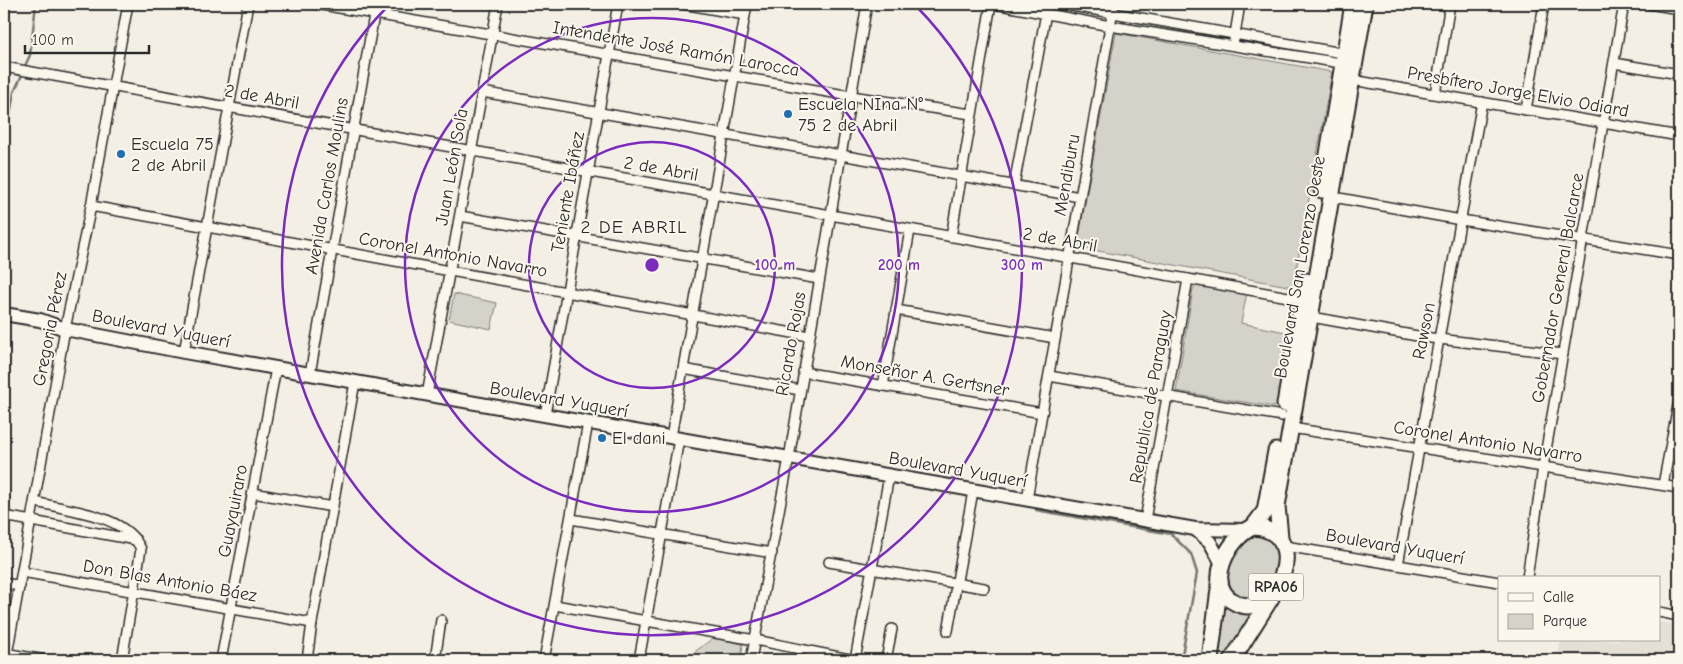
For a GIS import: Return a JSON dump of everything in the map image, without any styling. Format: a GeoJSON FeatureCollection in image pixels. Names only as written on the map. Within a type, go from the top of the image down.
{"type":"FeatureCollection","features":[{"type":"Feature","properties":{"kind":"main road","name":"Boulevard San Lorenzo Oeste"},"geometry":{"type":"LineString","coordinates":[[1350,64],[1353,4]]}},
{"type":"Feature","properties":{"kind":"main road","name":"Boulevard San Lorenzo Oeste"},"geometry":{"type":"LineString","coordinates":[[1283,541],[1278,506],[1287,422],[1350,64],[1365,4]]}},
{"type":"Feature","properties":{"kind":"main road","name":"Boulevard Yuquerí"},"geometry":{"type":"LineString","coordinates":[[4,314],[40,320],[65,329],[184,352],[973,491],[1195,529],[1250,528]]}},
{"type":"Feature","properties":{"kind":"main road","name":"Boulevard Yuquerí"},"geometry":{"type":"LineString","coordinates":[[4,322],[36,328],[65,329]]}},
{"type":"Feature","properties":{"kind":"main road","name":"Boulevard San Lorenzo Oeste"},"geometry":{"type":"LineString","coordinates":[[1250,528],[1261,518],[1267,502],[1287,422]]}},
{"type":"Feature","properties":{"kind":"main road"},"geometry":{"type":"LineString","coordinates":[[1210,660],[1222,564],[1230,547],[1250,528],[1269,529],[1283,541]]}},
{"type":"Feature","properties":{"kind":"main road"},"geometry":{"type":"LineString","coordinates":[[1195,529],[1210,542],[1222,564]]}},
{"type":"Feature","properties":{"kind":"main road","name":"RPA06"},"geometry":{"type":"LineString","coordinates":[[1232,660],[1273,594],[1286,556],[1283,541]]}},
{"type":"Feature","properties":{"kind":"main road","name":"RPA06"},"geometry":{"type":"LineString","coordinates":[[1220,581],[1230,601],[1240,605],[1252,606],[1262,603],[1273,594]]}},
{"type":"Feature","properties":{"kind":"street","name":"Gregoria Pérez"},"geometry":{"type":"LineString","coordinates":[[5,655],[36,502],[65,329],[91,206],[128,4]]}},
{"type":"Feature","properties":{"kind":"street"},"geometry":{"type":"LineString","coordinates":[[184,352],[248,4]]}},
{"type":"Feature","properties":{"kind":"street","name":"Intendente José Ramón Larocca"},"geometry":{"type":"LineString","coordinates":[[316,4],[492,35],[734,74],[851,96],[971,114]]}},
{"type":"Feature","properties":{"kind":"street","name":"Avenida Carlos Moulins"},"geometry":{"type":"LineString","coordinates":[[310,374],[376,4]]}},
{"type":"Feature","properties":{"kind":"street","name":"Juan León Sola"},"geometry":{"type":"LineString","coordinates":[[428,395],[498,4]]}},
{"type":"Feature","properties":{"kind":"street","name":"Teniente Ibáñez"},"geometry":{"type":"LineString","coordinates":[[545,415],[618,4]]}},
{"type":"Feature","properties":{"kind":"street"},"geometry":{"type":"LineString","coordinates":[[684,4],[745,14]]}},
{"type":"Feature","properties":{"kind":"street"},"geometry":{"type":"LineString","coordinates":[[639,660],[662,534],[692,314],[747,4]]}},
{"type":"Feature","properties":{"kind":"street","name":"Ricardo Rojas"},"geometry":{"type":"LineString","coordinates":[[751,660],[789,458],[867,4]]}},
{"type":"Feature","properties":{"kind":"street"},"geometry":{"type":"LineString","coordinates":[[951,237],[971,114],[993,4]]}},
{"type":"Feature","properties":{"kind":"street","name":"Presbítero Jorge Elvio Odiard"},"geometry":{"type":"LineString","coordinates":[[993,4],[1110,26],[1350,64]]}},
{"type":"Feature","properties":{"kind":"street","name":"Presbítero Jorge Elvio Odiard"},"geometry":{"type":"LineString","coordinates":[[1061,4],[1113,8],[1235,34],[1350,64],[1435,94],[1679,136]]}},
{"type":"Feature","properties":{"kind":"street"},"geometry":{"type":"LineString","coordinates":[[1233,45],[1240,4]]}},
{"type":"Feature","properties":{"kind":"street"},"geometry":{"type":"LineString","coordinates":[[1435,94],[1450,4]]}},
{"type":"Feature","properties":{"kind":"street"},"geometry":{"type":"LineString","coordinates":[[1526,110],[1544,4]]}},
{"type":"Feature","properties":{"kind":"street","name":"Gobernador General Balcarce"},"geometry":{"type":"LineString","coordinates":[[1526,576],[1562,354],[1624,4]]}},
{"type":"Feature","properties":{"kind":"street"},"geometry":{"type":"LineString","coordinates":[[1649,4],[1679,9]]}},
{"type":"Feature","properties":{"kind":"street","name":"Mendiburu"},"geometry":{"type":"LineString","coordinates":[[1027,500],[1113,8]]}},
{"type":"Feature","properties":{"kind":"street"},"geometry":{"type":"LineString","coordinates":[[1014,185],[1046,14]]}},
{"type":"Feature","properties":{"kind":"street"},"geometry":{"type":"LineString","coordinates":[[1614,63],[1679,74]]}},
{"type":"Feature","properties":{"kind":"street","name":"2 de Abril"},"geometry":{"type":"LineString","coordinates":[[4,67],[1188,280],[1440,339],[1562,354]]}},
{"type":"Feature","properties":{"kind":"street"},"geometry":{"type":"LineString","coordinates":[[482,92],[1080,197]]}},
{"type":"Feature","properties":{"kind":"street","name":"Rawson"},"geometry":{"type":"LineString","coordinates":[[1398,566],[1482,102]]}},
{"type":"Feature","properties":{"kind":"street"},"geometry":{"type":"LineString","coordinates":[[1326,195],[1461,220],[1679,255]]}},
{"type":"Feature","properties":{"kind":"street","name":"Coronel Antonio Navarro"},"geometry":{"type":"LineString","coordinates":[[91,206],[809,336]]}},
{"type":"Feature","properties":{"kind":"street"},"geometry":{"type":"LineString","coordinates":[[460,216],[819,278]]}},
{"type":"Feature","properties":{"kind":"street"},"geometry":{"type":"LineString","coordinates":[[883,386],[910,230]]}},
{"type":"Feature","properties":{"kind":"street","name":"Republica de Paraguay"},"geometry":{"type":"LineString","coordinates":[[1145,520],[1188,280]]}},
{"type":"Feature","properties":{"kind":"street"},"geometry":{"type":"LineString","coordinates":[[896,310],[1055,338]]}},
{"type":"Feature","properties":{"kind":"street","name":"Guayquiraro"},"geometry":{"type":"LineString","coordinates":[[221,660],[276,368]]}},
{"type":"Feature","properties":{"kind":"street"},"geometry":{"type":"LineString","coordinates":[[683,370],[800,390]]}},
{"type":"Feature","properties":{"kind":"street","name":"Monseñor A. Gertsner"},"geometry":{"type":"LineString","coordinates":[[803,372],[1042,413]]}},
{"type":"Feature","properties":{"kind":"street","name":"Coronel Antonio Navarro"},"geometry":{"type":"LineString","coordinates":[[1048,376],[1167,396],[1287,422],[1419,447],[1679,488]]}},
{"type":"Feature","properties":{"kind":"street"},"geometry":{"type":"LineString","coordinates":[[307,660],[355,382]]}},
{"type":"Feature","properties":{"kind":"street"},"geometry":{"type":"LineString","coordinates":[[1663,486],[1679,400]]}},
{"type":"Feature","properties":{"kind":"street"},"geometry":{"type":"LineString","coordinates":[[544,660],[588,423]]}},
{"type":"Feature","properties":{"kind":"street"},"geometry":{"type":"LineString","coordinates":[[555,605],[755,640],[835,658],[855,660],[889,476]]}},
{"type":"Feature","properties":{"kind":"street"},"geometry":{"type":"LineString","coordinates":[[948,631],[973,491]]}},
{"type":"Feature","properties":{"kind":"street"},"geometry":{"type":"LineString","coordinates":[[253,493],[333,508]]}},
{"type":"Feature","properties":{"kind":"street"},"geometry":{"type":"LineString","coordinates":[[36,502],[109,520],[123,527],[136,540],[141,549],[122,660]]}},
{"type":"Feature","properties":{"kind":"street"},"geometry":{"type":"LineString","coordinates":[[4,516],[136,540]]}},
{"type":"Feature","properties":{"kind":"street"},"geometry":{"type":"LineString","coordinates":[[571,519],[772,553]]}},
{"type":"Feature","properties":{"kind":"street","name":"Boulevard Yuquerí"},"geometry":{"type":"LineString","coordinates":[[1283,541],[1398,566],[1498,582]]}},
{"type":"Feature","properties":{"kind":"street"},"geometry":{"type":"LineString","coordinates":[[829,562],[984,588]]}},
{"type":"Feature","properties":{"kind":"street","name":"Don Blas Antonio Báez"},"geometry":{"type":"LineString","coordinates":[[22,572],[312,623]]}},
{"type":"Feature","properties":{"kind":"street"},"geometry":{"type":"LineString","coordinates":[[4,583],[20,586]]}},
{"type":"Feature","properties":{"kind":"street"},"geometry":{"type":"LineString","coordinates":[[1660,612],[1679,616]]}},
{"type":"Feature","properties":{"kind":"street"},"geometry":{"type":"LineString","coordinates":[[435,660],[441,620]]}},
{"type":"Feature","properties":{"kind":"street"},"geometry":{"type":"LineString","coordinates":[[886,660],[892,629]]}},
{"type":"Feature","properties":{"kind":"street"},"geometry":{"type":"LineString","coordinates":[[5,655],[45,660]]}},
{"type":"Feature","properties":{"kind":"shaded area"},"geometry":{"type":"Polygon","coordinates":[[[1660,622],[1679,625],[1677,660],[1558,660],[1560,642],[1660,642],[1660,622]]]}},
{"type":"Feature","properties":{"kind":"green space"},"geometry":{"type":"Polygon","coordinates":[[[1116,33],[1332,72],[1293,287],[1077,247],[1116,33]]]}},
{"type":"Feature","properties":{"kind":"green space"},"geometry":{"type":"Polygon","coordinates":[[[1199,283],[1247,292],[1241,323],[1290,333],[1277,405],[1274,407],[1176,391],[1193,289],[1199,283]]]}},
{"type":"Feature","properties":{"kind":"green space"},"geometry":{"type":"Polygon","coordinates":[[[454,294],[497,303],[491,329],[449,320],[454,294]]]}},
{"type":"Feature","properties":{"kind":"green space"},"geometry":{"type":"Polygon","coordinates":[[[1259,533],[1272,537],[1283,551],[1270,589],[1246,601],[1231,597],[1225,571],[1233,552],[1246,536],[1259,533]]]}},
{"type":"Feature","properties":{"kind":"green space"},"geometry":{"type":"Polygon","coordinates":[[[1220,599],[1256,610],[1226,660],[1213,660],[1220,599]]]}},
{"type":"Feature","properties":{"kind":"green space"},"geometry":{"type":"Polygon","coordinates":[[[713,638],[743,644],[741,660],[684,660],[713,638]]]}},
{"type":"Feature","properties":{"kind":"waterway"},"geometry":{"type":"LineString","coordinates":[[25,66],[30,55],[36,4]]}},
{"type":"Feature","properties":{"kind":"waterway"},"geometry":{"type":"LineString","coordinates":[[4,149],[14,92],[22,75]]}},
{"type":"Feature","properties":{"kind":"waterway"},"geometry":{"type":"LineString","coordinates":[[1036,510],[1171,534],[1191,554],[1197,573],[1181,660]]}},
{"type":"Feature","properties":{"kind":"place","name":"Escuela NIna N° 75 2 de Abril"},"geometry":{"type":"Point","coordinates":[788,114]}},
{"type":"Feature","properties":{"kind":"place","name":"Escuela 75 2 de Abril"},"geometry":{"type":"Point","coordinates":[121,154]}},
{"type":"Feature","properties":{"kind":"place","name":"El dani"},"geometry":{"type":"Point","coordinates":[602,438]}},
{"type":"Feature","properties":{"kind":"district","name":"2 DE ABRIL"},"geometry":{"type":"Point","coordinates":[634,227]}}]}
